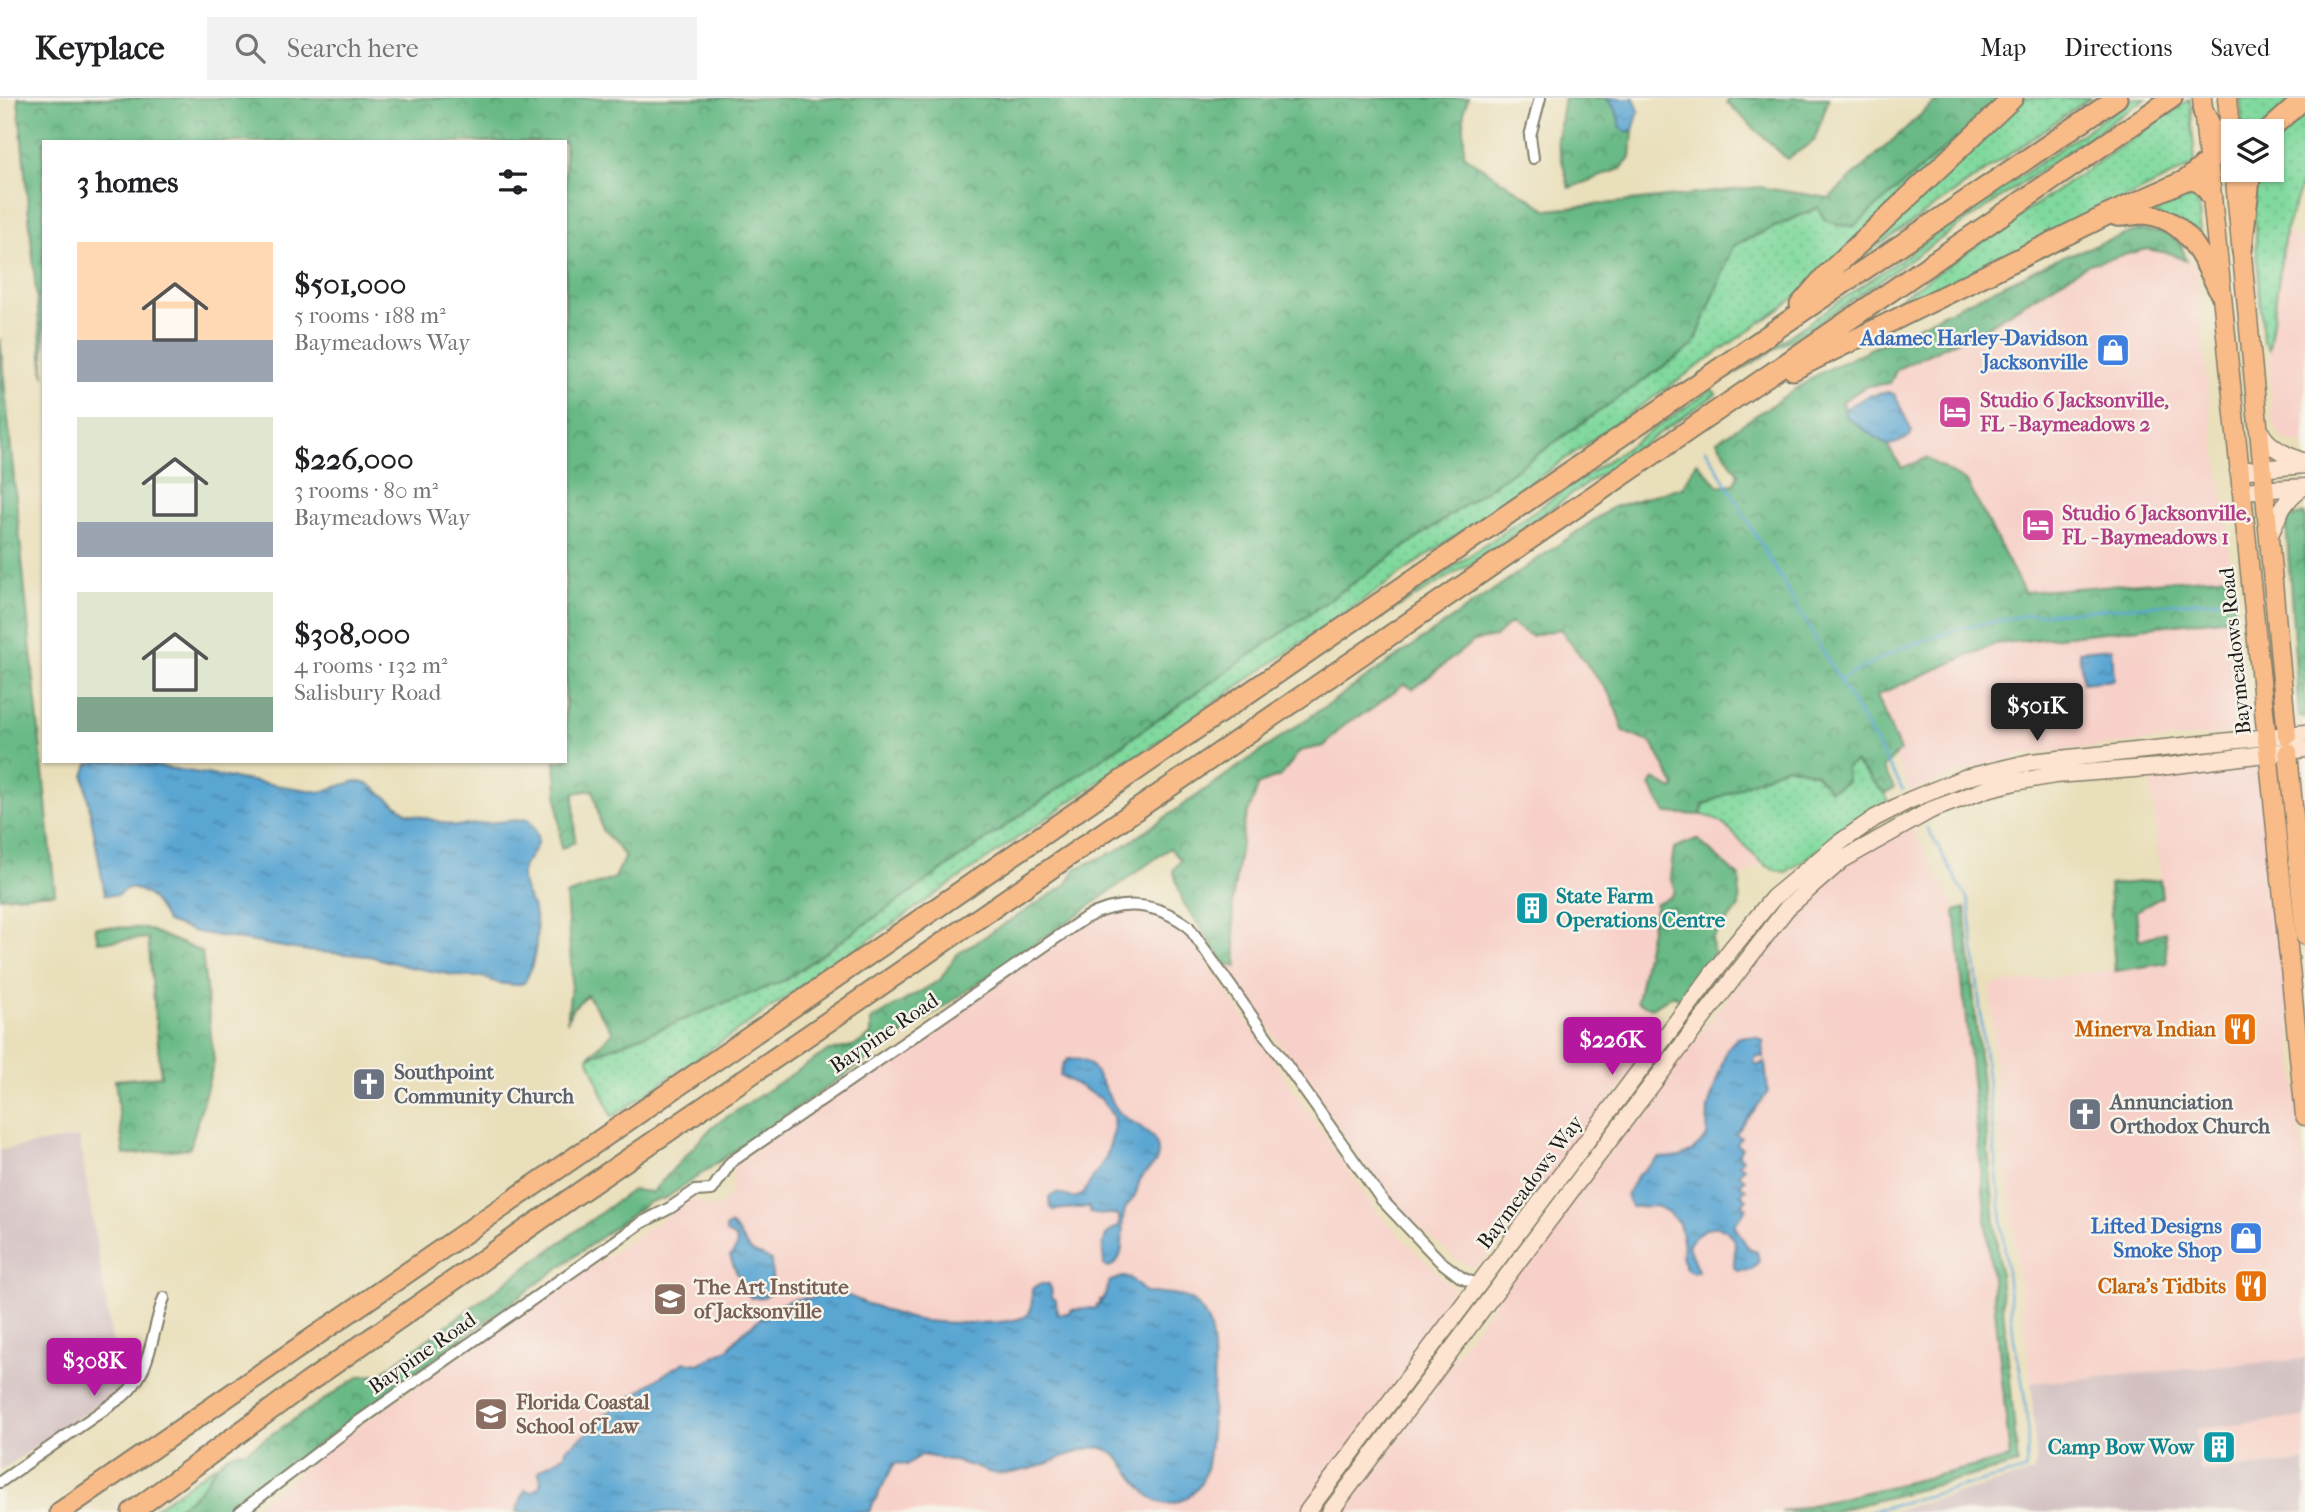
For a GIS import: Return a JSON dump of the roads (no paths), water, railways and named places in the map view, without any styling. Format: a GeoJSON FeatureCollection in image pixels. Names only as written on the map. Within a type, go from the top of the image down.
{"type":"FeatureCollection","features":[{"type":"Feature","properties":{"kind":"highway"},"geometry":{"type":"LineString","coordinates":[[1783,324],[1825,276],[2014,98]]}},
{"type":"Feature","properties":{"kind":"highway"},"geometry":{"type":"LineString","coordinates":[[60,1512],[1783,324],[2117,98]]}},
{"type":"Feature","properties":{"kind":"highway"},"geometry":{"type":"LineString","coordinates":[[2283,119],[2305,98]]}},
{"type":"Feature","properties":{"kind":"highway"},"geometry":{"type":"LineString","coordinates":[[132,1512],[307,1383],[567,1201],[2168,101]]}},
{"type":"Feature","properties":{"kind":"highway"},"geometry":{"type":"LineString","coordinates":[[2202,104],[2214,132],[2221,137]]}},
{"type":"Feature","properties":{"kind":"highway"},"geometry":{"type":"LineString","coordinates":[[1732,400],[2105,216],[2186,180],[2221,151]]}},
{"type":"Feature","properties":{"kind":"highway"},"geometry":{"type":"LineString","coordinates":[[2186,180],[2194,179],[2202,183],[2211,196]]}},
{"type":"Feature","properties":{"kind":"highway"},"geometry":{"type":"LineString","coordinates":[[2242,250],[2250,182]]}},
{"type":"Feature","properties":{"kind":"highway"},"geometry":{"type":"LineString","coordinates":[[2105,216],[2149,215],[2175,225],[2194,242],[2220,293]]}},
{"type":"Feature","properties":{"kind":"main road"},"geometry":{"type":"LineString","coordinates":[[2227,98],[2229,119]]}},
{"type":"Feature","properties":{"kind":"main road","name":"Baymeadows Road"},"geometry":{"type":"LineString","coordinates":[[2202,104],[2305,1116]]}},
{"type":"Feature","properties":{"kind":"main road","name":"Baymeadows Road"},"geometry":{"type":"LineString","coordinates":[[2235,182],[2269,537],[2296,742],[2305,936]]}},
{"type":"Feature","properties":{"kind":"street"},"geometry":{"type":"LineString","coordinates":[[1533,158],[1530,136],[1539,98]]}},
{"type":"Feature","properties":{"kind":"street"},"geometry":{"type":"LineString","coordinates":[[2259,427],[2280,452],[2305,464]]}},
{"type":"Feature","properties":{"kind":"street"},"geometry":{"type":"LineString","coordinates":[[2238,471],[2305,464]]}},
{"type":"Feature","properties":{"kind":"street"},"geometry":{"type":"LineString","coordinates":[[2241,491],[2304,487]]}},
{"type":"Feature","properties":{"kind":"street"},"geometry":{"type":"LineString","coordinates":[[2269,537],[2284,503],[2290,495],[2304,487]]}},
{"type":"Feature","properties":{"kind":"street","name":"Baymeadows Way"},"geometry":{"type":"LineString","coordinates":[[1307,1512],[1732,948],[1773,898],[1839,843],[1875,818],[1964,778],[2296,742]]}},
{"type":"Feature","properties":{"kind":"street","name":"Baymeadows Way"},"geometry":{"type":"LineString","coordinates":[[1329,1512],[1787,908],[1842,860],[1876,839],[1931,810],[1987,789],[2015,773]]}},
{"type":"Feature","properties":{"kind":"street","name":"Baypine Road"},"geometry":{"type":"LineString","coordinates":[[240,1512],[359,1422],[569,1272],[641,1223],[695,1191],[712,1190],[731,1162],[1085,918],[1108,907],[1148,906],[1168,913],[1188,926],[1402,1224],[1440,1261],[1462,1278],[1479,1285]]}},
{"type":"Feature","properties":{"kind":"street"},"geometry":{"type":"LineString","coordinates":[[0,1482],[137,1384],[143,1373],[164,1298]]}},
{"type":"Feature","properties":{"kind":"water"},"geometry":{"type":"Polygon","coordinates":[[[1606,98],[1634,98],[1639,111],[1633,130],[1627,132],[1621,128],[1616,110],[1606,98]]]}},
{"type":"Feature","properties":{"kind":"water"},"geometry":{"type":"Polygon","coordinates":[[[1889,392],[1895,395],[1912,432],[1898,443],[1887,445],[1846,417],[1844,412],[1868,396],[1889,392]]]}},
{"type":"Feature","properties":{"kind":"water"},"geometry":{"type":"Polygon","coordinates":[[[2112,648],[2114,680],[2083,683],[2079,651],[2112,648]]]}},
{"type":"Feature","properties":{"kind":"water"},"geometry":{"type":"Polygon","coordinates":[[[137,763],[320,792],[356,781],[369,784],[407,813],[456,826],[528,819],[538,840],[522,869],[525,892],[535,914],[537,934],[528,975],[524,983],[498,983],[482,977],[465,977],[409,967],[369,956],[306,951],[196,932],[167,922],[152,899],[141,891],[127,888],[118,895],[105,895],[84,776],[88,764],[137,763]]]}},
{"type":"Feature","properties":{"kind":"water"},"geometry":{"type":"Polygon","coordinates":[[[1745,1036],[1763,1041],[1764,1057],[1756,1056],[1754,1062],[1758,1065],[1765,1062],[1768,1092],[1736,1134],[1741,1138],[1737,1144],[1742,1148],[1738,1154],[1743,1159],[1739,1164],[1744,1168],[1739,1174],[1745,1179],[1740,1184],[1746,1189],[1741,1194],[1747,1199],[1742,1204],[1747,1208],[1734,1225],[1749,1249],[1757,1252],[1759,1261],[1752,1270],[1737,1271],[1734,1267],[1733,1239],[1722,1228],[1710,1227],[1698,1234],[1688,1246],[1698,1271],[1693,1273],[1686,1269],[1681,1257],[1684,1245],[1679,1223],[1668,1212],[1656,1206],[1631,1207],[1626,1195],[1638,1175],[1659,1158],[1680,1157],[1691,1152],[1707,1137],[1708,1107],[1727,1049],[1737,1038],[1745,1036]]]}},
{"type":"Feature","properties":{"kind":"water"},"geometry":{"type":"Polygon","coordinates":[[[1068,1059],[1082,1060],[1093,1067],[1121,1114],[1144,1129],[1157,1144],[1158,1156],[1155,1163],[1140,1179],[1135,1195],[1126,1208],[1119,1258],[1107,1268],[1104,1265],[1104,1241],[1108,1233],[1119,1226],[1119,1216],[1091,1213],[1089,1207],[1053,1210],[1050,1206],[1049,1197],[1057,1193],[1074,1198],[1082,1195],[1106,1157],[1114,1131],[1113,1116],[1101,1099],[1060,1075],[1063,1064],[1068,1059]]]}},
{"type":"Feature","properties":{"kind":"water"},"geometry":{"type":"Polygon","coordinates":[[[730,1225],[751,1251],[771,1261],[773,1290],[765,1297],[751,1298],[739,1278],[730,1256],[737,1244],[736,1238],[726,1233],[726,1227],[730,1225]]]}},
{"type":"Feature","properties":{"kind":"water"},"geometry":{"type":"Polygon","coordinates":[[[1130,1278],[1146,1293],[1173,1294],[1192,1301],[1202,1311],[1210,1329],[1213,1385],[1206,1469],[1197,1489],[1178,1502],[1163,1503],[1154,1499],[1115,1455],[1106,1449],[1091,1448],[1035,1468],[1004,1473],[920,1455],[907,1465],[896,1463],[893,1466],[869,1512],[516,1512],[525,1490],[532,1492],[540,1486],[538,1471],[565,1455],[566,1449],[586,1434],[588,1426],[672,1369],[685,1362],[699,1364],[730,1348],[748,1329],[786,1302],[834,1292],[883,1310],[925,1321],[1009,1321],[1029,1313],[1032,1289],[1039,1284],[1048,1284],[1051,1288],[1052,1297],[1056,1300],[1057,1314],[1071,1313],[1071,1310],[1096,1308],[1100,1300],[1103,1300],[1110,1281],[1130,1278]]]}},
{"type":"Feature","properties":{"kind":"waterway"},"geometry":{"type":"LineString","coordinates":[[1706,449],[1903,790]]}},
{"type":"Feature","properties":{"kind":"waterway"},"geometry":{"type":"LineString","coordinates":[[1841,679],[1902,648],[1965,627],[2027,615],[2220,600]]}},
{"type":"Feature","properties":{"kind":"waterway"},"geometry":{"type":"LineString","coordinates":[[1867,1512],[2025,1470],[2027,1456],[2025,1405],[2014,1340],[1969,902],[1927,827]]}},
{"type":"Feature","properties":{"kind":"place","name":"Adamec Harley-Davidson Jacksonville"},"geometry":{"type":"Point","coordinates":[2113,350]}},
{"type":"Feature","properties":{"kind":"place","name":"Studio 6 Jacksonville, FL - Baymeadows 2"},"geometry":{"type":"Point","coordinates":[1955,412]}},
{"type":"Feature","properties":{"kind":"place","name":"Studio 6 Jacksonville, FL - Baymeadows 1"},"geometry":{"type":"Point","coordinates":[2038,525]}},
{"type":"Feature","properties":{"kind":"place","name":"State Farm Operations Centre"},"geometry":{"type":"Point","coordinates":[1532,908]}},
{"type":"Feature","properties":{"kind":"place","name":"Minerva Indian"},"geometry":{"type":"Point","coordinates":[2240,1029]}},
{"type":"Feature","properties":{"kind":"place","name":"Southpoint Community Church"},"geometry":{"type":"Point","coordinates":[369,1084]}},
{"type":"Feature","properties":{"kind":"place","name":"Annunciation Orthodox Church"},"geometry":{"type":"Point","coordinates":[2085,1114]}},
{"type":"Feature","properties":{"kind":"place","name":"Lifted Designs Smoke Shop"},"geometry":{"type":"Point","coordinates":[2246,1238]}},
{"type":"Feature","properties":{"kind":"place","name":"Clara's Tidbits"},"geometry":{"type":"Point","coordinates":[2251,1286]}},
{"type":"Feature","properties":{"kind":"place","name":"The Art Institute of Jacksonville"},"geometry":{"type":"Point","coordinates":[670,1299]}},
{"type":"Feature","properties":{"kind":"place","name":"Florida Coastal School of Law"},"geometry":{"type":"Point","coordinates":[491,1414]}},
{"type":"Feature","properties":{"kind":"place","name":"Camp Bow Wow"},"geometry":{"type":"Point","coordinates":[2219,1447]}}]}
